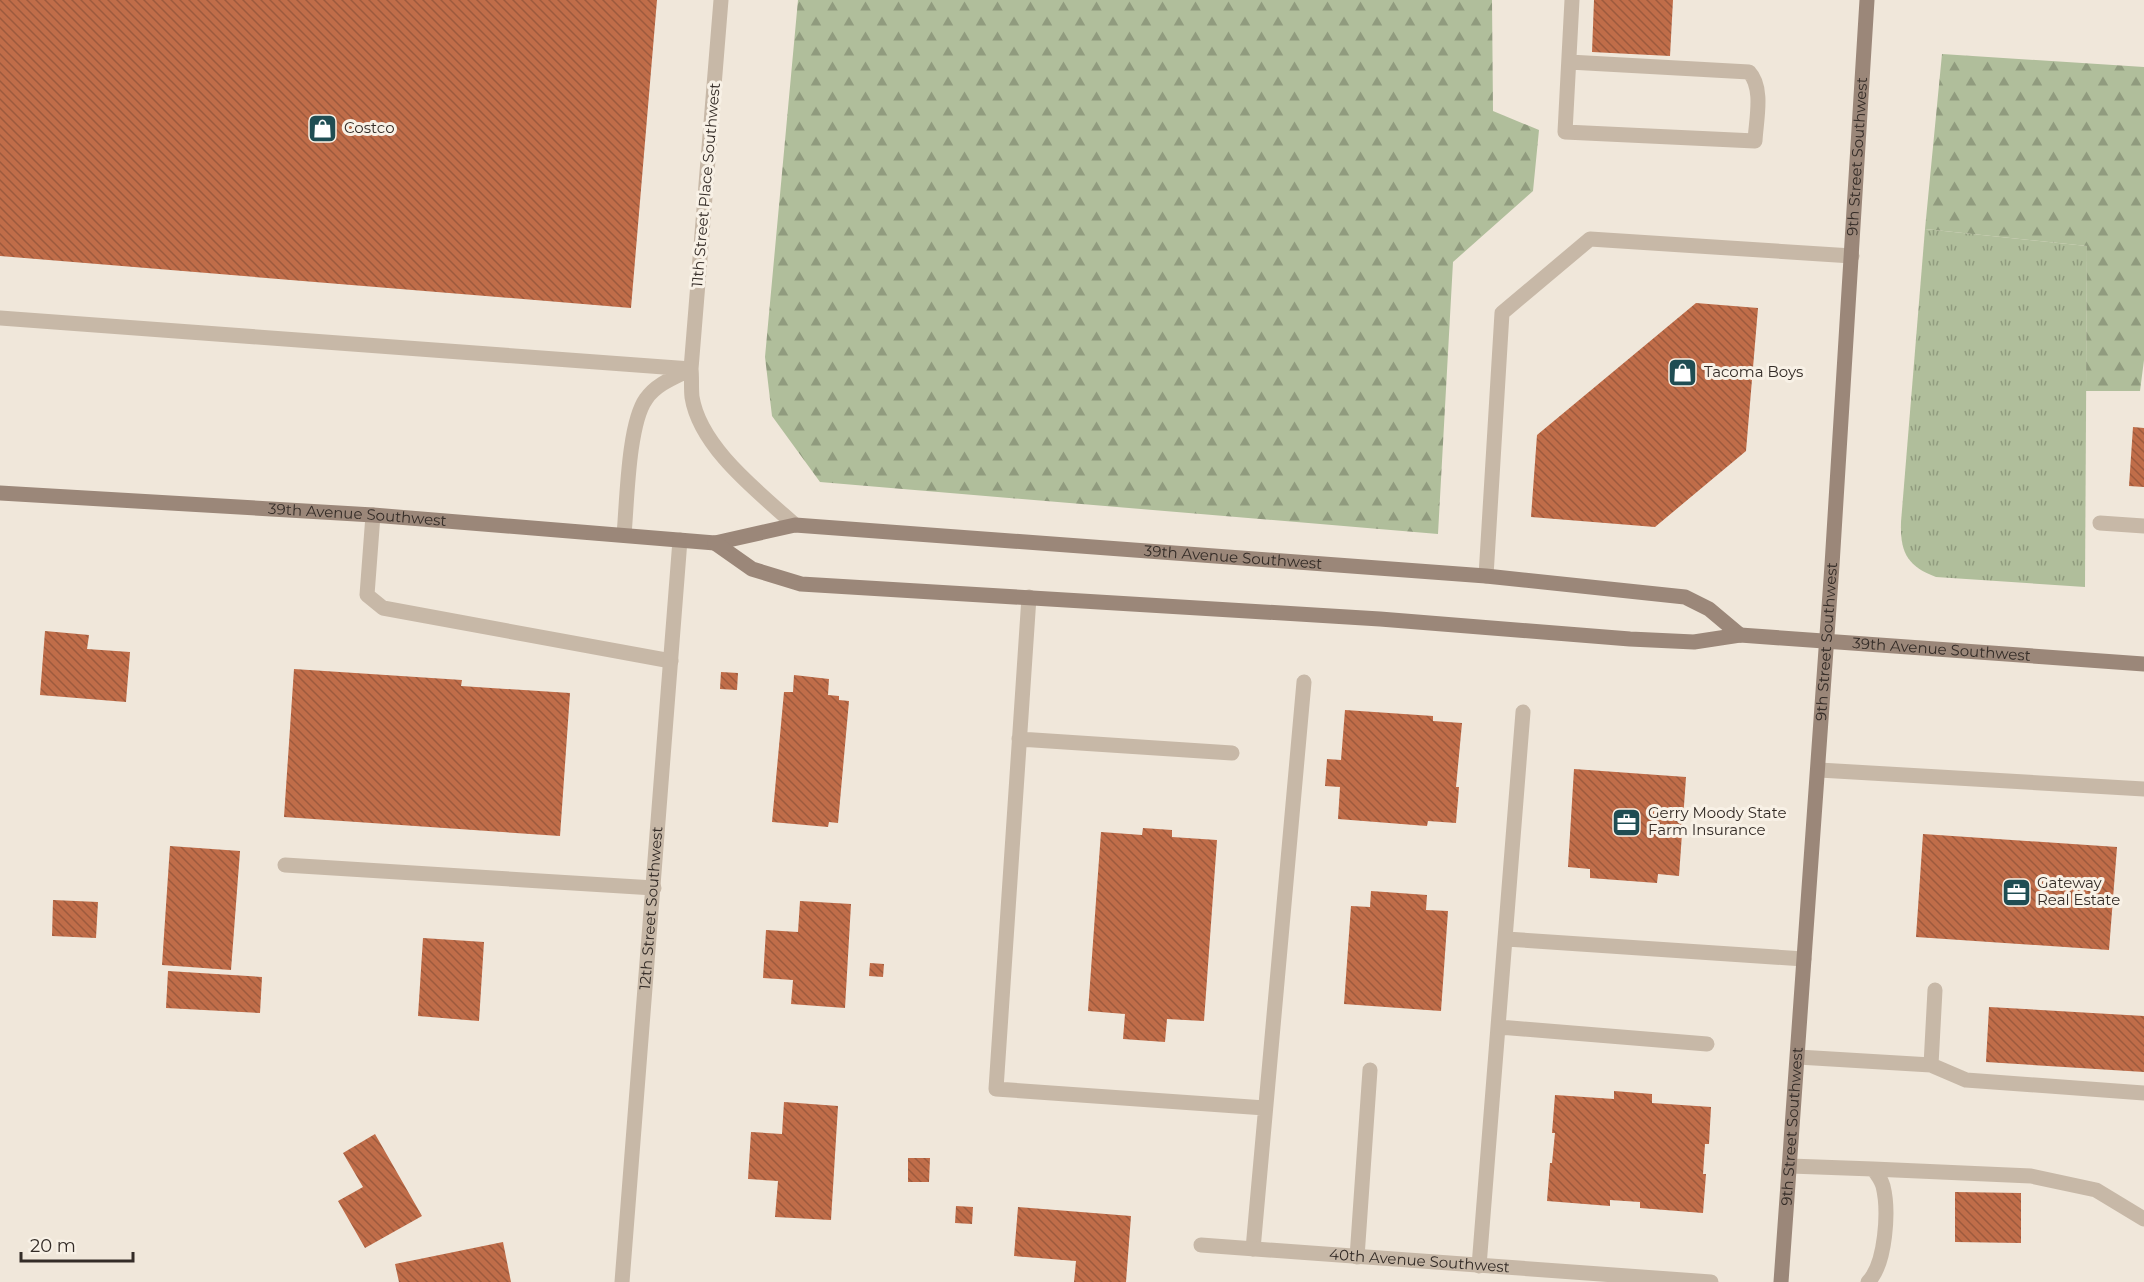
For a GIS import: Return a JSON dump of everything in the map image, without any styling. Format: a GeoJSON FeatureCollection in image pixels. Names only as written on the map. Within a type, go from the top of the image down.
{"type":"FeatureCollection","features":[{"type":"Feature","properties":{"kind":"main road","name":"9th Street Southwest"},"geometry":{"type":"LineString","coordinates":[[1781,1282],[1819,770],[1867,0]]}},
{"type":"Feature","properties":{"kind":"main road","name":"39th Avenue Southwest"},"geometry":{"type":"LineString","coordinates":[[0,493],[373,515],[715,543],[795,525],[1486,576],[1685,597],[1709,609],[1740,635]]}},
{"type":"Feature","properties":{"kind":"main road","name":"39th Avenue Southwest"},"geometry":{"type":"LineString","coordinates":[[715,543],[752,569],[801,584],[1380,619],[1641,639],[1694,642],[1740,635],[2144,664]]}},
{"type":"Feature","properties":{"kind":"street","name":"11th Street Place Southwest"},"geometry":{"type":"LineString","coordinates":[[721,0],[691,369],[692,398],[702,425],[718,449],[742,476],[795,525]]}},
{"type":"Feature","properties":{"kind":"street"},"geometry":{"type":"LineString","coordinates":[[1569,62],[1749,72],[1755,79],[1756,88],[1755,141],[1565,132],[1572,0]]}},
{"type":"Feature","properties":{"kind":"street"},"geometry":{"type":"LineString","coordinates":[[1486,576],[1502,313],[1590,239],[1851,256]]}},
{"type":"Feature","properties":{"kind":"street"},"geometry":{"type":"LineString","coordinates":[[0,318],[691,369]]}},
{"type":"Feature","properties":{"kind":"street"},"geometry":{"type":"LineString","coordinates":[[624,535],[632,437],[644,401],[657,387],[691,369]]}},
{"type":"Feature","properties":{"kind":"street"},"geometry":{"type":"LineString","coordinates":[[373,515],[367,595],[383,608],[671,661]]}},
{"type":"Feature","properties":{"kind":"street"},"geometry":{"type":"LineString","coordinates":[[2100,523],[2144,526]]}},
{"type":"Feature","properties":{"kind":"street","name":"12th Street Southwest"},"geometry":{"type":"LineString","coordinates":[[622,1279],[680,540]]}},
{"type":"Feature","properties":{"kind":"street"},"geometry":{"type":"LineString","coordinates":[[1029,597],[996,1089],[1265,1108]]}},
{"type":"Feature","properties":{"kind":"street"},"geometry":{"type":"LineString","coordinates":[[1252,1249],[1304,682]]}},
{"type":"Feature","properties":{"kind":"street"},"geometry":{"type":"LineString","coordinates":[[1479,1266],[1523,711]]}},
{"type":"Feature","properties":{"kind":"street"},"geometry":{"type":"LineString","coordinates":[[1019,739],[1232,753]]}},
{"type":"Feature","properties":{"kind":"street"},"geometry":{"type":"LineString","coordinates":[[1819,770],[2144,789]]}},
{"type":"Feature","properties":{"kind":"street"},"geometry":{"type":"LineString","coordinates":[[285,865],[654,888]]}},
{"type":"Feature","properties":{"kind":"street"},"geometry":{"type":"LineString","coordinates":[[1506,939],[1804,959]]}},
{"type":"Feature","properties":{"kind":"street"},"geometry":{"type":"LineString","coordinates":[[1931,1065],[1935,990]]}},
{"type":"Feature","properties":{"kind":"street"},"geometry":{"type":"LineString","coordinates":[[1499,1027],[1707,1044]]}},
{"type":"Feature","properties":{"kind":"street"},"geometry":{"type":"LineString","coordinates":[[1798,1057],[1931,1065],[1966,1080],[2144,1093]]}},
{"type":"Feature","properties":{"kind":"street"},"geometry":{"type":"LineString","coordinates":[[1357,1257],[1370,1070]]}},
{"type":"Feature","properties":{"kind":"street"},"geometry":{"type":"LineString","coordinates":[[1790,1166],[2031,1176],[2096,1190],[2144,1219]]}},
{"type":"Feature","properties":{"kind":"street"},"geometry":{"type":"LineString","coordinates":[[1868,1282],[1879,1263],[1884,1238],[1883,1186],[1873,1169]]}},
{"type":"Feature","properties":{"kind":"street","name":"40th Avenue Southwest"},"geometry":{"type":"LineString","coordinates":[[1201,1245],[1712,1282]]}},
{"type":"Feature","properties":{"kind":"green space"},"geometry":{"type":"Polygon","coordinates":[[[798,0],[1492,0],[1493,111],[1539,130],[1533,191],[1453,262],[1438,534],[820,482],[772,416],[765,357],[798,0]]]}},
{"type":"Feature","properties":{"kind":"green space"},"geometry":{"type":"Polygon","coordinates":[[[1942,54],[2144,67],[2144,360],[2140,391],[2086,391],[2087,246],[1925,229],[1942,54]]]}},
{"type":"Feature","properties":{"kind":"green space"},"geometry":{"type":"Polygon","coordinates":[[[1925,229],[2087,246],[2085,587],[1936,577],[1918,568],[1907,557],[1902,542],[1901,522],[1925,229]]]}},
{"type":"Feature","properties":{"kind":"building","name":"Costco"},"geometry":{"type":"Polygon","coordinates":[[[0,0],[657,0],[631,308],[0,256],[0,0]]]}},
{"type":"Feature","properties":{"kind":"building"},"geometry":{"type":"Polygon","coordinates":[[[1594,0],[1673,0],[1670,56],[1592,52],[1594,0]]]}},
{"type":"Feature","properties":{"kind":"building","name":"Tacoma Boys"},"geometry":{"type":"Polygon","coordinates":[[[1696,303],[1758,308],[1746,451],[1655,527],[1531,517],[1537,435],[1696,303]]]}},
{"type":"Feature","properties":{"kind":"building"},"geometry":{"type":"Polygon","coordinates":[[[2133,427],[2144,428],[2144,487],[2129,486],[2133,427]]]}},
{"type":"Feature","properties":{"kind":"building"},"geometry":{"type":"Polygon","coordinates":[[[45,631],[89,635],[87,649],[130,652],[126,702],[40,695],[45,631]]]}},
{"type":"Feature","properties":{"kind":"building"},"geometry":{"type":"Polygon","coordinates":[[[294,669],[462,680],[461,686],[570,693],[560,836],[284,817],[294,669]]]}},
{"type":"Feature","properties":{"kind":"building"},"geometry":{"type":"Polygon","coordinates":[[[721,672],[738,673],[737,690],[720,689],[721,672]]]}},
{"type":"Feature","properties":{"kind":"building"},"geometry":{"type":"Polygon","coordinates":[[[794,675],[829,679],[828,695],[839,696],[839,700],[849,701],[838,823],[829,822],[828,827],[772,822],[784,692],[793,692],[794,675]]]}},
{"type":"Feature","properties":{"kind":"building"},"geometry":{"type":"Polygon","coordinates":[[[1345,710],[1433,716],[1433,721],[1462,723],[1456,787],[1459,787],[1456,823],[1428,821],[1427,826],[1338,819],[1340,787],[1325,786],[1327,759],[1341,760],[1345,710]]]}},
{"type":"Feature","properties":{"kind":"building","name":"Gerry Moody State Farm Insurance"},"geometry":{"type":"Polygon","coordinates":[[[1574,769],[1686,777],[1679,876],[1658,874],[1657,883],[1590,878],[1590,869],[1568,867],[1574,769]]]}},
{"type":"Feature","properties":{"kind":"building"},"geometry":{"type":"Polygon","coordinates":[[[1143,828],[1172,830],[1172,837],[1217,840],[1204,1021],[1167,1019],[1165,1042],[1123,1039],[1125,1014],[1088,1011],[1101,832],[1142,835],[1143,828]]]}},
{"type":"Feature","properties":{"kind":"building","name":"Gateway Real Estate"},"geometry":{"type":"Polygon","coordinates":[[[1923,834],[2117,847],[2109,950],[1916,937],[1923,834]]]}},
{"type":"Feature","properties":{"kind":"building"},"geometry":{"type":"Polygon","coordinates":[[[170,846],[240,851],[231,970],[162,965],[170,846]]]}},
{"type":"Feature","properties":{"kind":"building"},"geometry":{"type":"Polygon","coordinates":[[[1371,891],[1427,895],[1426,910],[1448,911],[1441,1011],[1344,1004],[1351,906],[1370,907],[1371,891]]]}},
{"type":"Feature","properties":{"kind":"building"},"geometry":{"type":"Polygon","coordinates":[[[53,900],[98,902],[96,938],[52,936],[53,900]]]}},
{"type":"Feature","properties":{"kind":"building"},"geometry":{"type":"Polygon","coordinates":[[[800,901],[851,904],[845,1008],[791,1004],[793,980],[763,978],[766,930],[798,932],[800,901]]]}},
{"type":"Feature","properties":{"kind":"building"},"geometry":{"type":"Polygon","coordinates":[[[423,938],[484,942],[479,1021],[418,1016],[423,938]]]}},
{"type":"Feature","properties":{"kind":"building"},"geometry":{"type":"Polygon","coordinates":[[[870,963],[884,964],[883,977],[869,976],[870,963]]]}},
{"type":"Feature","properties":{"kind":"building"},"geometry":{"type":"Polygon","coordinates":[[[168,971],[262,977],[260,1013],[166,1008],[168,971]]]}},
{"type":"Feature","properties":{"kind":"building"},"geometry":{"type":"Polygon","coordinates":[[[1989,1007],[2144,1016],[2144,1072],[1986,1062],[1989,1007]]]}},
{"type":"Feature","properties":{"kind":"building"},"geometry":{"type":"Polygon","coordinates":[[[1614,1091],[1652,1094],[1652,1103],[1711,1107],[1709,1144],[1705,1144],[1703,1174],[1706,1174],[1703,1213],[1640,1208],[1640,1202],[1610,1200],[1610,1206],[1547,1201],[1555,1133],[1552,1133],[1555,1095],[1614,1099],[1614,1091]]]}},
{"type":"Feature","properties":{"kind":"building"},"geometry":{"type":"Polygon","coordinates":[[[784,1102],[838,1106],[831,1220],[775,1217],[778,1181],[748,1179],[751,1132],[782,1134],[784,1102]]]}},
{"type":"Feature","properties":{"kind":"building"},"geometry":{"type":"Polygon","coordinates":[[[375,1134],[422,1216],[365,1248],[338,1201],[363,1187],[343,1153],[375,1134]]]}},
{"type":"Feature","properties":{"kind":"building"},"geometry":{"type":"Polygon","coordinates":[[[908,1158],[930,1158],[929,1182],[908,1182],[908,1158]]]}},
{"type":"Feature","properties":{"kind":"building"},"geometry":{"type":"Polygon","coordinates":[[[1955,1192],[2021,1193],[2021,1243],[1955,1242],[1955,1192]]]}},
{"type":"Feature","properties":{"kind":"building"},"geometry":{"type":"Polygon","coordinates":[[[956,1206],[973,1207],[972,1224],[955,1223],[956,1206]]]}},
{"type":"Feature","properties":{"kind":"building"},"geometry":{"type":"Polygon","coordinates":[[[1018,1207],[1131,1216],[1126,1282],[1074,1282],[1076,1261],[1014,1256],[1018,1207]]]}},
{"type":"Feature","properties":{"kind":"building"},"geometry":{"type":"Polygon","coordinates":[[[503,1242],[511,1282],[399,1282],[395,1264],[503,1242]]]}},
{"type":"Feature","properties":{"kind":"place","name":"Costco"},"geometry":{"type":"Point","coordinates":[323,128]}},
{"type":"Feature","properties":{"kind":"place","name":"Tacoma Boys"},"geometry":{"type":"Point","coordinates":[1683,372]}},
{"type":"Feature","properties":{"kind":"place","name":"Gerry Moody State Farm Insurance"},"geometry":{"type":"Point","coordinates":[1627,822]}},
{"type":"Feature","properties":{"kind":"place","name":"Gateway Real Estate"},"geometry":{"type":"Point","coordinates":[2016,892]}}]}
